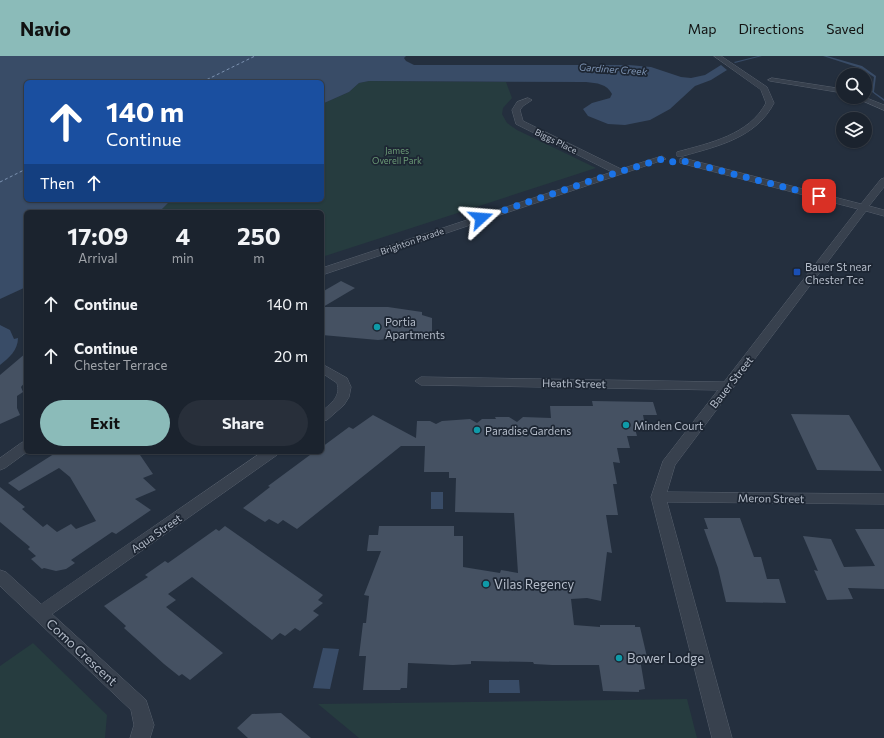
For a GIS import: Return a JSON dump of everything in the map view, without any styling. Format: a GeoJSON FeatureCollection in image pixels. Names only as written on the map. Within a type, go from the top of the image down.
{"type":"FeatureCollection","features":[{"type":"Feature","properties":{"kind":"street","name":"Brighton Parade"},"geometry":{"type":"LineString","coordinates":[[324,271],[620,172],[673,158],[737,134],[753,126],[767,111],[770,103],[764,89],[720,58]]}},
{"type":"Feature","properties":{"kind":"street"},"geometry":{"type":"LineString","coordinates":[[772,80],[836,90]]}},
{"type":"Feature","properties":{"kind":"street","name":"Biggs Place"},"geometry":{"type":"LineString","coordinates":[[528,100],[520,104],[516,110],[519,122],[620,172]]}},
{"type":"Feature","properties":{"kind":"street"},"geometry":{"type":"LineString","coordinates":[[872,103],[884,108]]}},
{"type":"Feature","properties":{"kind":"street"},"geometry":{"type":"LineString","coordinates":[[673,158],[884,213]]}},
{"type":"Feature","properties":{"kind":"street","name":"Bauer Street"},"geometry":{"type":"LineString","coordinates":[[658,497],[668,464],[884,181]]}},
{"type":"Feature","properties":{"kind":"street"},"geometry":{"type":"LineString","coordinates":[[324,369],[343,381],[345,392],[340,404],[324,416]]}},
{"type":"Feature","properties":{"kind":"street","name":"Heath Street"},"geometry":{"type":"LineString","coordinates":[[421,381],[728,386]]}},
{"type":"Feature","properties":{"kind":"street"},"geometry":{"type":"LineString","coordinates":[[0,465],[24,447]]}},
{"type":"Feature","properties":{"kind":"street","name":"Aqua Street"},"geometry":{"type":"LineString","coordinates":[[40,613],[269,454]]}},
{"type":"Feature","properties":{"kind":"street"},"geometry":{"type":"LineString","coordinates":[[658,497],[722,738]]}},
{"type":"Feature","properties":{"kind":"street","name":"Meron Street"},"geometry":{"type":"LineString","coordinates":[[658,497],[884,499]]}},
{"type":"Feature","properties":{"kind":"street","name":"Como Crescent"},"geometry":{"type":"LineString","coordinates":[[0,576],[139,706],[144,725],[140,738]]}},
{"type":"Feature","properties":{"kind":"green space","name":"James Overell Park"},"geometry":{"type":"Polygon","coordinates":[[[369,81],[506,82],[512,98],[503,108],[502,114],[507,123],[517,130],[596,168],[324,256],[324,210],[161,210],[169,202],[324,202],[324,103],[349,92],[359,83],[369,81]]]}},
{"type":"Feature","properties":{"kind":"green space"},"geometry":{"type":"Polygon","coordinates":[[[33,643],[107,715],[105,738],[0,738],[0,666],[33,643]]]}},
{"type":"Feature","properties":{"kind":"green space"},"geometry":{"type":"Polygon","coordinates":[[[687,699],[697,738],[359,738],[318,704],[687,699]]]}},
{"type":"Feature","properties":{"kind":"water"},"geometry":{"type":"Polygon","coordinates":[[[0,56],[406,56],[404,58],[406,61],[414,65],[629,65],[651,67],[681,77],[691,78],[705,75],[721,65],[727,70],[711,80],[695,86],[670,109],[650,120],[625,125],[608,124],[588,116],[583,109],[592,103],[610,98],[612,94],[604,86],[586,82],[369,81],[359,83],[349,92],[324,103],[324,80],[24,80],[24,202],[169,202],[161,210],[24,210],[24,288],[0,299],[0,56]]]}},
{"type":"Feature","properties":{"kind":"water"},"geometry":{"type":"Polygon","coordinates":[[[0,325],[10,330],[14,339],[18,338],[18,342],[10,357],[0,365],[0,325]]]}},
{"type":"Feature","properties":{"kind":"water"},"geometry":{"type":"Polygon","coordinates":[[[431,492],[443,492],[443,509],[431,509],[431,492]]]}},
{"type":"Feature","properties":{"kind":"water"},"geometry":{"type":"Polygon","coordinates":[[[323,648],[339,649],[330,689],[313,688],[323,648]]]}},
{"type":"Feature","properties":{"kind":"water"},"geometry":{"type":"Polygon","coordinates":[[[489,680],[519,680],[520,693],[489,693],[489,680]]]}},
{"type":"Feature","properties":{"kind":"building","name":"Portia Apartments"},"geometry":{"type":"Polygon","coordinates":[[[341,281],[355,288],[324,306],[324,291],[341,281]]]}},
{"type":"Feature","properties":{"kind":"building","name":"Portia Apartments"},"geometry":{"type":"Polygon","coordinates":[[[324,307],[388,307],[422,312],[422,315],[432,318],[432,332],[378,340],[324,335],[324,307]]]}},
{"type":"Feature","properties":{"kind":"building"},"geometry":{"type":"Polygon","coordinates":[[[24,355],[24,383],[21,387],[23,392],[17,396],[17,408],[20,415],[0,424],[0,375],[24,355]]]}},
{"type":"Feature","properties":{"kind":"building"},"geometry":{"type":"Polygon","coordinates":[[[592,401],[653,402],[657,415],[643,415],[645,425],[634,425],[637,436],[627,436],[630,448],[617,448],[620,463],[613,462],[617,484],[613,484],[618,515],[606,515],[612,553],[607,552],[601,601],[587,598],[571,599],[574,625],[600,627],[600,625],[635,625],[635,627],[640,627],[647,657],[641,657],[640,659],[645,689],[639,690],[639,692],[603,691],[599,665],[552,665],[534,664],[533,662],[471,661],[471,664],[453,665],[408,663],[407,688],[401,688],[400,690],[363,690],[366,656],[359,656],[363,623],[366,623],[369,596],[364,595],[381,551],[367,551],[369,535],[378,535],[379,526],[454,526],[454,536],[463,536],[463,567],[500,573],[501,570],[518,573],[514,513],[455,512],[456,478],[449,478],[449,472],[424,472],[425,446],[401,446],[297,529],[283,520],[278,524],[269,519],[265,522],[243,508],[270,487],[268,486],[311,454],[324,454],[324,446],[349,427],[353,429],[373,415],[416,438],[417,421],[430,421],[436,424],[442,421],[470,419],[477,423],[482,419],[509,417],[517,422],[523,417],[551,418],[550,406],[593,406],[592,401]]]}},
{"type":"Feature","properties":{"kind":"building"},"geometry":{"type":"Polygon","coordinates":[[[791,414],[849,415],[882,471],[817,470],[791,414]]]}},
{"type":"Feature","properties":{"kind":"building"},"geometry":{"type":"Polygon","coordinates":[[[54,454],[139,454],[153,474],[143,478],[156,490],[135,499],[151,510],[116,534],[112,532],[71,560],[75,563],[66,569],[56,571],[44,568],[42,569],[31,559],[36,556],[28,549],[30,547],[0,522],[0,487],[25,507],[22,509],[43,527],[47,524],[57,532],[71,524],[76,529],[96,521],[70,477],[59,468],[19,491],[8,483],[54,454]]]}},
{"type":"Feature","properties":{"kind":"building"},"geometry":{"type":"Polygon","coordinates":[[[704,518],[740,518],[754,557],[761,557],[767,579],[779,579],[786,603],[726,602],[718,568],[704,529],[708,529],[704,518]]]}},
{"type":"Feature","properties":{"kind":"building"},"geometry":{"type":"Polygon","coordinates":[[[225,526],[323,595],[318,600],[323,603],[313,611],[319,615],[300,631],[295,628],[285,636],[280,633],[272,640],[192,577],[168,594],[176,600],[166,607],[223,653],[190,680],[182,674],[179,676],[164,664],[124,628],[126,626],[104,606],[148,577],[145,575],[165,561],[168,563],[216,529],[219,531],[225,526]]]}},
{"type":"Feature","properties":{"kind":"building"},"geometry":{"type":"Polygon","coordinates":[[[855,529],[884,529],[884,589],[848,588],[853,599],[827,600],[814,570],[818,571],[803,536],[831,539],[844,567],[875,566],[855,529]]]}},
{"type":"Feature","properties":{"kind":"building"},"geometry":{"type":"Polygon","coordinates":[[[281,713],[311,738],[248,738],[237,728],[252,714],[281,713]]]}},
{"type":"Feature","properties":{"kind":"waterway","name":"Gardiner Creek"},"geometry":{"type":"LineString","coordinates":[[735,62],[761,56]]}},
{"type":"Feature","properties":{"kind":"waterway","name":"Gardiner Creek"},"geometry":{"type":"LineString","coordinates":[[824,56],[861,67],[875,77],[873,92],[884,100]]}},
{"type":"Feature","properties":{"kind":"ferry route"},"geometry":{"type":"LineString","coordinates":[[206,80],[255,56]]}},
{"type":"Feature","properties":{"kind":"ferry route"},"geometry":{"type":"LineString","coordinates":[[0,182],[24,170]]}},
{"type":"Feature","properties":{"kind":"place","name":"Bauer St near Chester Tce"},"geometry":{"type":"Point","coordinates":[797,272]}},
{"type":"Feature","properties":{"kind":"place","name":"Portia Apartments"},"geometry":{"type":"Point","coordinates":[377,327]}},
{"type":"Feature","properties":{"kind":"place","name":"Minden Court"},"geometry":{"type":"Point","coordinates":[626,425]}},
{"type":"Feature","properties":{"kind":"place","name":"Paradise Gardens"},"geometry":{"type":"Point","coordinates":[477,430]}},
{"type":"Feature","properties":{"kind":"place","name":"Vilas Regency"},"geometry":{"type":"Point","coordinates":[486,584]}},
{"type":"Feature","properties":{"kind":"place","name":"Bower Lodge"},"geometry":{"type":"Point","coordinates":[619,658]}},
{"type":"Feature","properties":{"kind":"route"},"geometry":{"type":"LineString","coordinates":[[481,218],[642,164],[662,159],[671,162],[683,161],[819,196]]}}]}
